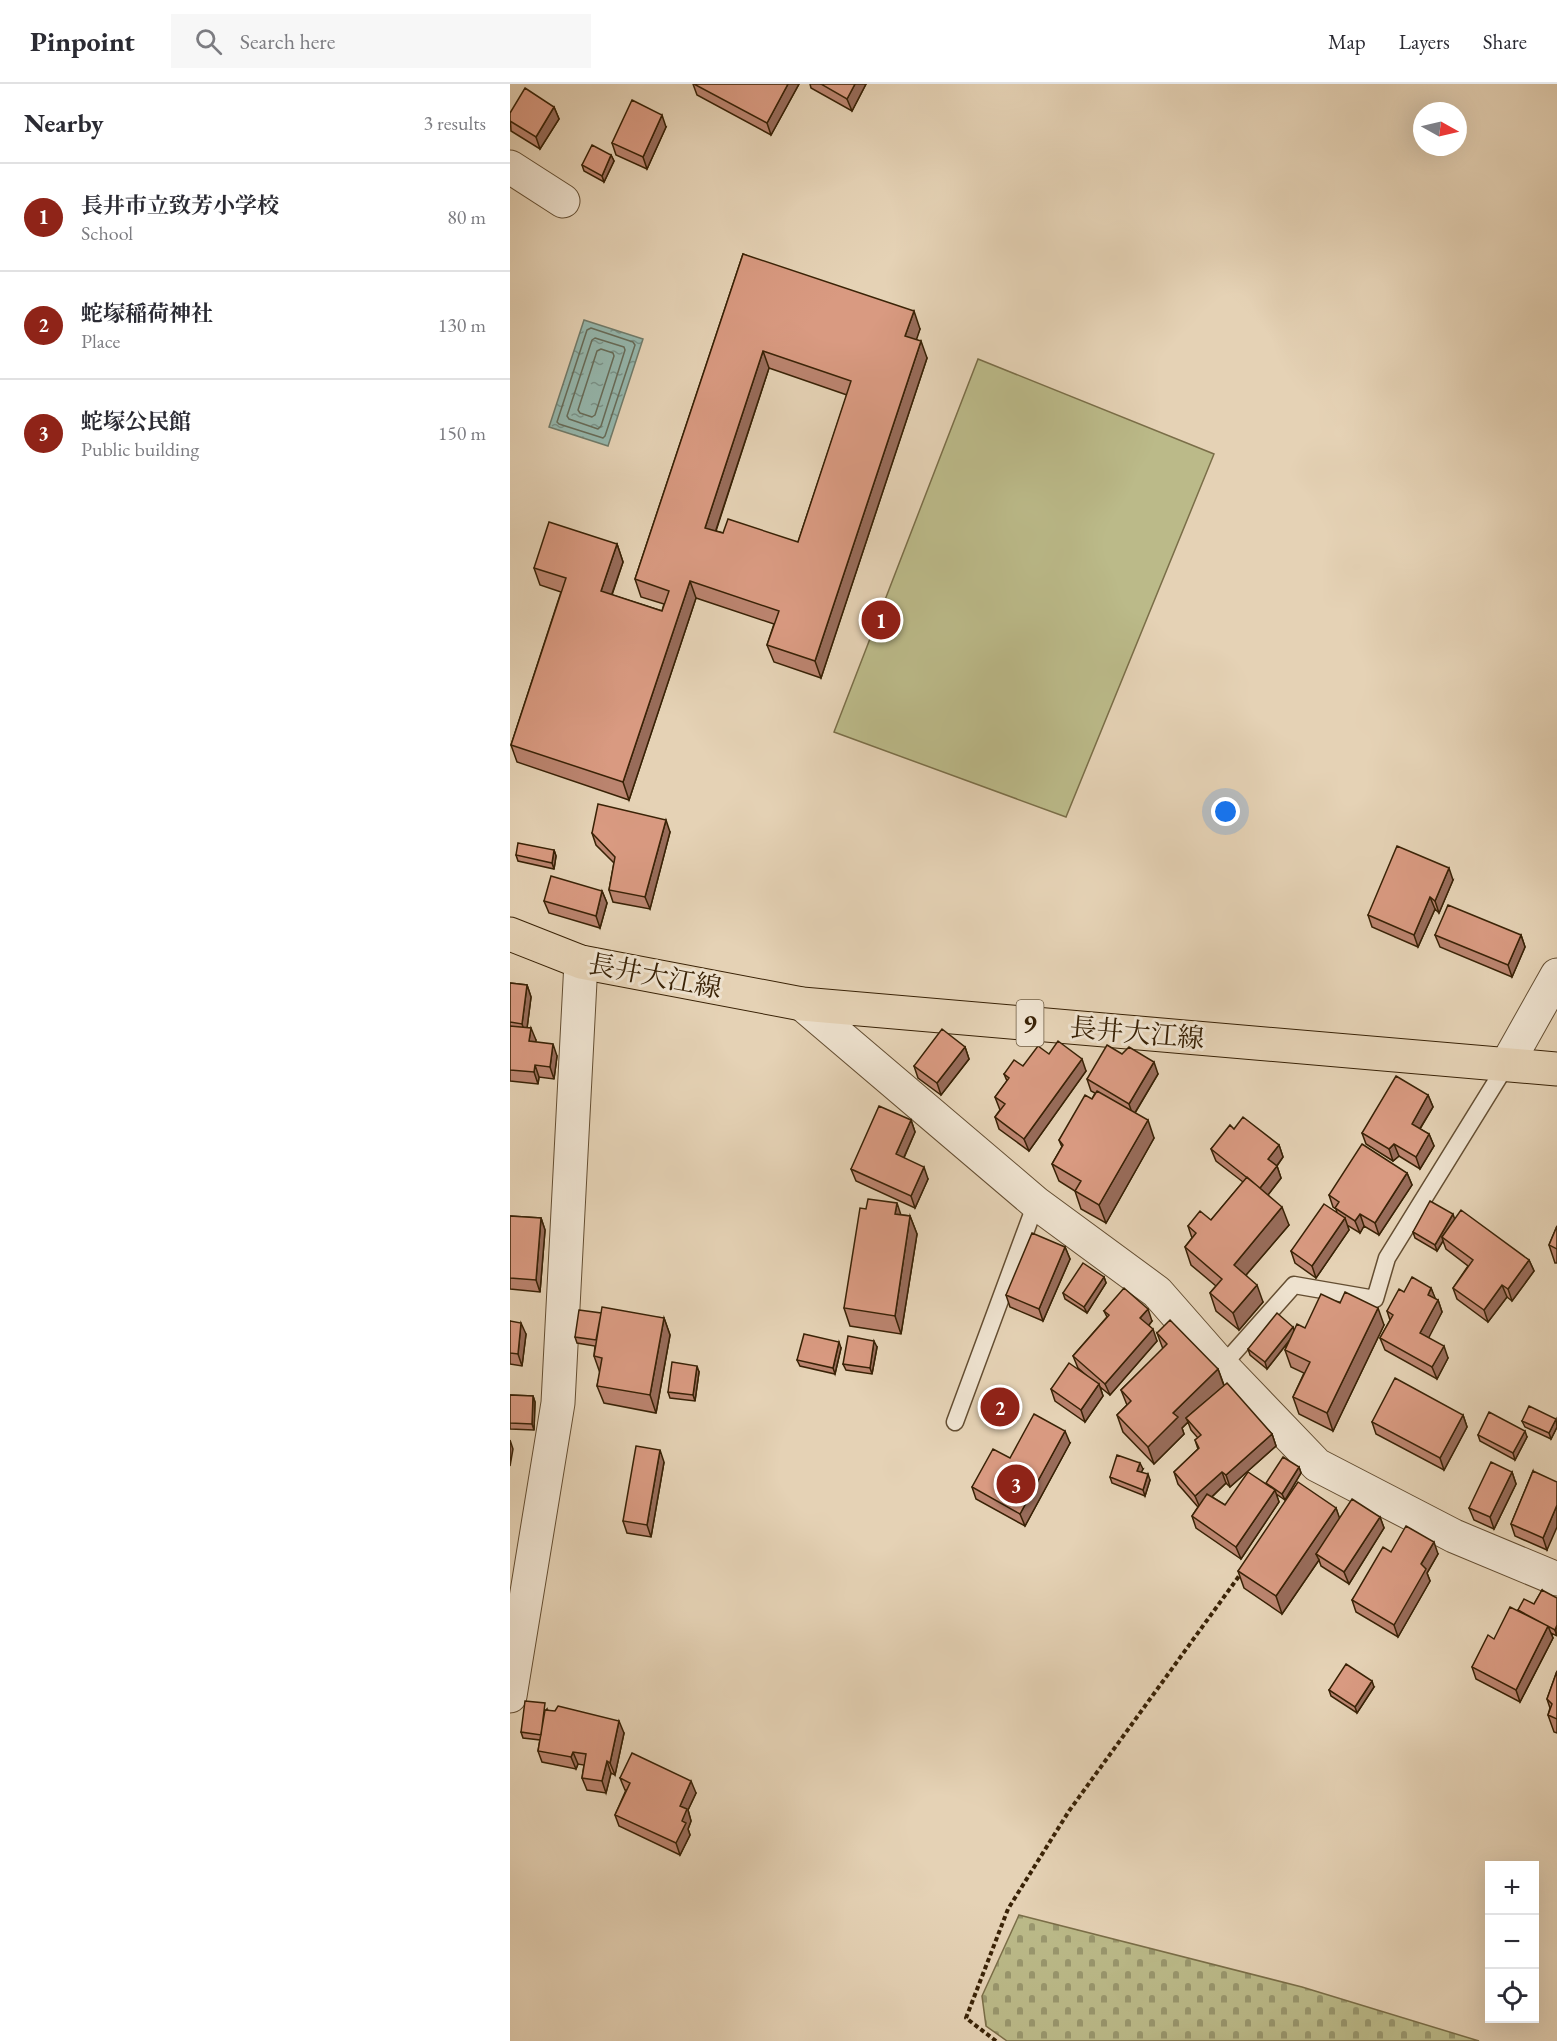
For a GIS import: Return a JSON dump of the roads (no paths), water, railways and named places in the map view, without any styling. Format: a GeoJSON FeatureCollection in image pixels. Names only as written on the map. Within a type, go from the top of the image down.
{"type":"FeatureCollection","features":[{"type":"Feature","properties":{"kind":"main road","name":"長井大江線"},"geometry":{"type":"LineString","coordinates":[[510,934],[581,962],[802,1004],[1557,1069]]}},
{"type":"Feature","properties":{"kind":"street"},"geometry":{"type":"LineString","coordinates":[[510,167],[563,201]]}},
{"type":"Feature","properties":{"kind":"street"},"geometry":{"type":"LineString","coordinates":[[510,1696],[558,1403],[581,962]]}},
{"type":"Feature","properties":{"kind":"street"},"geometry":{"type":"LineString","coordinates":[[1507,1064],[1557,975]]}},
{"type":"Feature","properties":{"kind":"street"},"geometry":{"type":"LineString","coordinates":[[802,1004],[1036,1203],[1157,1292],[1222,1366],[1317,1466],[1454,1536],[1557,1579]]}},
{"type":"Feature","properties":{"kind":"lane"},"geometry":{"type":"LineString","coordinates":[[1222,1366],[1294,1285],[1375,1299],[1387,1258],[1507,1064]]}},
{"type":"Feature","properties":{"kind":"lane"},"geometry":{"type":"LineString","coordinates":[[955,1422],[1036,1203]]}},
{"type":"Feature","properties":{"kind":"water"},"geometry":{"type":"Polygon","coordinates":[[[584,320],[643,339],[608,446],[549,427],[584,320]]]}},
{"type":"Feature","properties":{"kind":"place","name":"長井市立致芳小学校"},"geometry":{"type":"Point","coordinates":[881,620]}},
{"type":"Feature","properties":{"kind":"place","name":"蛇塚稲荷神社"},"geometry":{"type":"Point","coordinates":[1000,1407]}},
{"type":"Feature","properties":{"kind":"place","name":"蛇塚公民館"},"geometry":{"type":"Point","coordinates":[1016,1484]}}]}
